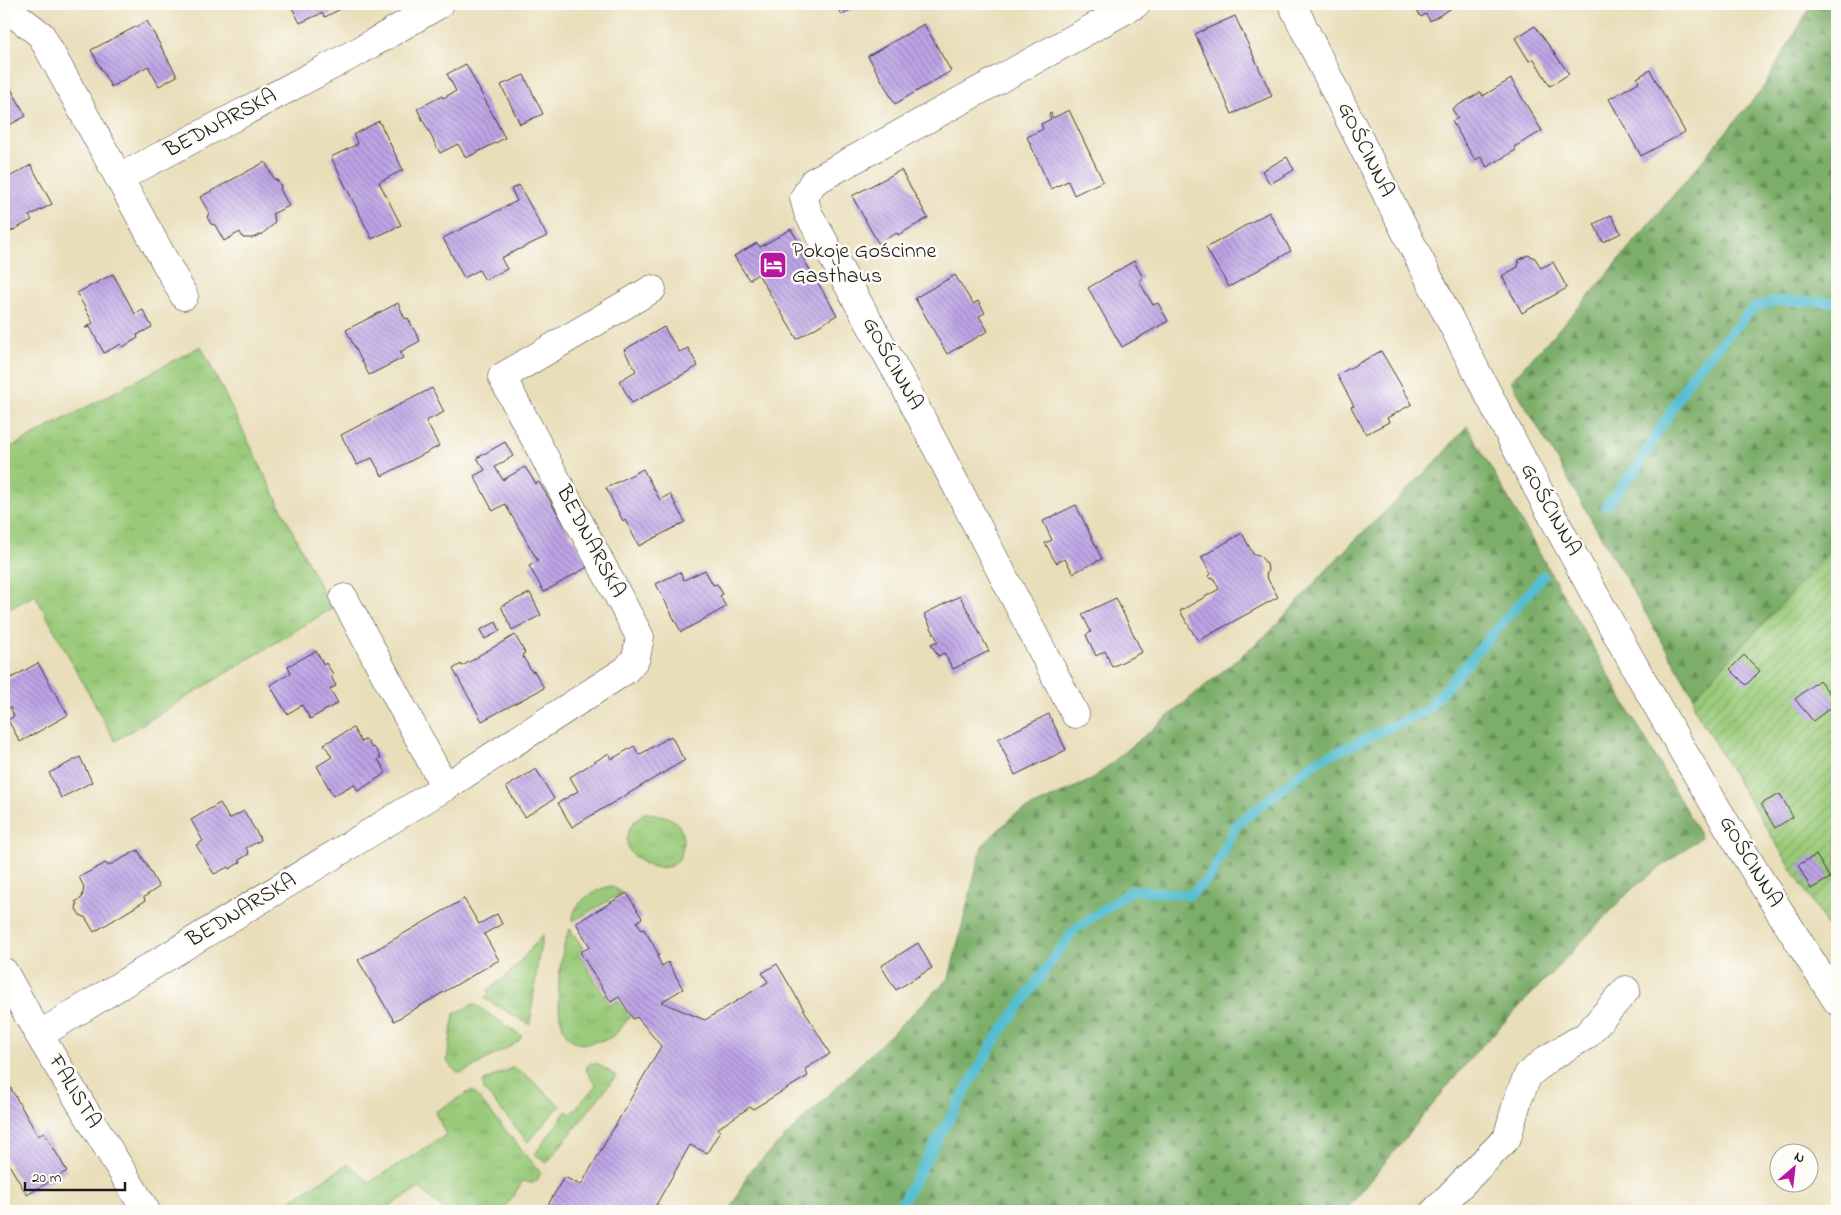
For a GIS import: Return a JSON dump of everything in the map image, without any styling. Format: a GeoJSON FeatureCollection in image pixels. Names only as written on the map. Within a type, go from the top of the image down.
{"type":"FeatureCollection","features":[{"type":"Feature","properties":{"kind":"street","name":"BEDNARSKA"},"geometry":{"type":"LineString","coordinates":[[119,178],[361,50],[440,4]]}},
{"type":"Feature","properties":{"kind":"street","name":"GOŚCINNA"},"geometry":{"type":"LineString","coordinates":[[1075,714],[903,382],[808,213],[804,198],[813,182],[1034,58],[1136,4]]}},
{"type":"Feature","properties":{"kind":"street","name":"GOŚCINNA"},"geometry":{"type":"LineString","coordinates":[[1292,4],[1436,294],[1534,482],[1643,680],[1724,820],[1837,1001]]}},
{"type":"Feature","properties":{"kind":"street"},"geometry":{"type":"LineString","coordinates":[[4,10],[18,16],[41,34],[184,296]]}},
{"type":"Feature","properties":{"kind":"street","name":"BEDNARSKA"},"geometry":{"type":"LineString","coordinates":[[39,1035],[445,788],[626,670],[636,658],[640,637],[502,377],[652,289]]}},
{"type":"Feature","properties":{"kind":"street"},"geometry":{"type":"LineString","coordinates":[[344,598],[445,788]]}},
{"type":"Feature","properties":{"kind":"street","name":"FALISTA"},"geometry":{"type":"LineString","coordinates":[[4,972],[39,1035],[146,1211]]}},
{"type":"Feature","properties":{"kind":"street"},"geometry":{"type":"LineString","coordinates":[[1435,1211],[1507,1138],[1518,1099],[1528,1075],[1547,1060],[1587,1035],[1626,990]]}},
{"type":"Feature","properties":{"kind":"green space"},"geometry":{"type":"Polygon","coordinates":[[[1812,4],[1837,4],[1837,544],[1694,697],[1511,381],[1590,295],[1763,88],[1812,4]]]}},
{"type":"Feature","properties":{"kind":"green space"},"geometry":{"type":"Polygon","coordinates":[[[201,346],[331,609],[115,741],[35,595],[4,612],[4,451],[201,346]]]}},
{"type":"Feature","properties":{"kind":"green space"},"geometry":{"type":"Polygon","coordinates":[[[1467,426],[1701,837],[1633,888],[1475,1053],[1345,1211],[730,1211],[748,1173],[949,978],[982,846],[1014,815],[1091,780],[1270,632],[1343,552],[1435,463],[1467,426]]]}},
{"type":"Feature","properties":{"kind":"green space"},"geometry":{"type":"Polygon","coordinates":[[[1837,544],[1837,942],[1694,708],[1694,697],[1837,544]]]}},
{"type":"Feature","properties":{"kind":"green space"},"geometry":{"type":"Polygon","coordinates":[[[644,813],[662,815],[679,826],[683,841],[682,851],[676,862],[666,867],[653,867],[641,862],[631,853],[627,841],[630,828],[644,813]]]}},
{"type":"Feature","properties":{"kind":"green space"},"geometry":{"type":"Polygon","coordinates":[[[612,886],[622,893],[573,921],[573,914],[576,908],[586,898],[599,890],[612,886]]]}},
{"type":"Feature","properties":{"kind":"green space"},"geometry":{"type":"Polygon","coordinates":[[[570,929],[583,948],[578,952],[610,1005],[618,1000],[629,1018],[613,1036],[604,1040],[589,1043],[576,1042],[567,1035],[562,1023],[559,1009],[559,976],[564,945],[570,929]]]}},
{"type":"Feature","properties":{"kind":"green space"},"geometry":{"type":"Polygon","coordinates":[[[543,935],[538,959],[530,1025],[484,998],[489,993],[487,991],[509,974],[543,935]]]}},
{"type":"Feature","properties":{"kind":"green space"},"geometry":{"type":"Polygon","coordinates":[[[474,1004],[522,1036],[518,1042],[462,1073],[451,1067],[447,1061],[454,1014],[474,1004]]]}},
{"type":"Feature","properties":{"kind":"green space"},"geometry":{"type":"Polygon","coordinates":[[[591,1063],[598,1064],[616,1076],[547,1163],[535,1154],[566,1111],[571,1114],[596,1085],[586,1070],[587,1066],[591,1063]]]}},
{"type":"Feature","properties":{"kind":"green space"},"geometry":{"type":"Polygon","coordinates":[[[512,1068],[525,1074],[560,1106],[528,1142],[484,1090],[484,1081],[512,1068]]]}},
{"type":"Feature","properties":{"kind":"green space"},"geometry":{"type":"Polygon","coordinates":[[[472,1090],[541,1173],[537,1180],[531,1183],[523,1181],[503,1211],[444,1211],[420,1188],[381,1211],[274,1211],[348,1164],[370,1182],[446,1135],[435,1112],[472,1090]]]}},
{"type":"Feature","properties":{"kind":"building"},"geometry":{"type":"Polygon","coordinates":[[[290,4],[350,4],[325,17],[322,13],[300,23],[290,4]]]}},
{"type":"Feature","properties":{"kind":"building"},"geometry":{"type":"Polygon","coordinates":[[[835,4],[860,4],[842,15],[835,4]]]}},
{"type":"Feature","properties":{"kind":"building"},"geometry":{"type":"Polygon","coordinates":[[[1420,4],[1457,5],[1430,21],[1426,14],[1421,17],[1416,9],[1421,6],[1420,4]]]}},
{"type":"Feature","properties":{"kind":"building"},"geometry":{"type":"Polygon","coordinates":[[[1235,16],[1272,96],[1232,114],[1195,34],[1235,16]]]}},
{"type":"Feature","properties":{"kind":"building"},"geometry":{"type":"Polygon","coordinates":[[[147,21],[177,76],[159,86],[148,66],[111,87],[91,50],[147,21]]]}},
{"type":"Feature","properties":{"kind":"building"},"geometry":{"type":"Polygon","coordinates":[[[924,24],[951,71],[895,104],[868,56],[924,24]]]}},
{"type":"Feature","properties":{"kind":"building"},"geometry":{"type":"Polygon","coordinates":[[[1535,26],[1569,74],[1550,86],[1534,59],[1529,61],[1515,38],[1535,26]]]}},
{"type":"Feature","properties":{"kind":"building"},"geometry":{"type":"Polygon","coordinates":[[[466,64],[505,138],[466,158],[458,144],[440,153],[417,109],[456,91],[447,74],[466,64]]]}},
{"type":"Feature","properties":{"kind":"building"},"geometry":{"type":"Polygon","coordinates":[[[1650,70],[1685,132],[1641,156],[1609,99],[1639,82],[1637,78],[1650,70]]]}},
{"type":"Feature","properties":{"kind":"building"},"geometry":{"type":"Polygon","coordinates":[[[524,75],[543,114],[520,124],[501,85],[524,75]]]}},
{"type":"Feature","properties":{"kind":"building"},"geometry":{"type":"Polygon","coordinates":[[[4,76],[26,116],[4,128],[4,76]]]}},
{"type":"Feature","properties":{"kind":"building"},"geometry":{"type":"Polygon","coordinates":[[[1511,79],[1542,131],[1514,147],[1516,150],[1487,167],[1481,157],[1475,160],[1464,142],[1452,121],[1458,118],[1452,109],[1481,92],[1483,96],[1511,79]]]}},
{"type":"Feature","properties":{"kind":"building"},"geometry":{"type":"Polygon","coordinates":[[[1069,110],[1103,181],[1074,195],[1068,181],[1051,189],[1027,137],[1043,129],[1041,124],[1051,119],[1049,114],[1051,113],[1053,118],[1069,110]]]}},
{"type":"Feature","properties":{"kind":"building"},"geometry":{"type":"Polygon","coordinates":[[[379,121],[403,170],[379,182],[401,225],[372,239],[331,157],[358,144],[353,135],[379,121]]]}},
{"type":"Feature","properties":{"kind":"building"},"geometry":{"type":"Polygon","coordinates":[[[1287,157],[1294,170],[1270,184],[1262,171],[1287,157]]]}},
{"type":"Feature","properties":{"kind":"building"},"geometry":{"type":"Polygon","coordinates":[[[265,162],[274,179],[281,186],[280,189],[289,206],[272,214],[275,220],[273,225],[262,234],[252,238],[243,238],[240,232],[224,241],[215,225],[211,224],[207,217],[209,213],[200,197],[265,162]]]}},
{"type":"Feature","properties":{"kind":"building"},"geometry":{"type":"Polygon","coordinates":[[[31,165],[52,204],[29,216],[32,220],[4,235],[4,180],[31,165]]]}},
{"type":"Feature","properties":{"kind":"building"},"geometry":{"type":"Polygon","coordinates":[[[901,170],[928,218],[898,235],[897,233],[878,243],[852,196],[901,170]]]}},
{"type":"Feature","properties":{"kind":"building"},"geometry":{"type":"Polygon","coordinates":[[[519,185],[547,236],[501,258],[507,269],[485,280],[479,270],[464,278],[443,238],[517,201],[511,189],[519,185]]]}},
{"type":"Feature","properties":{"kind":"building"},"geometry":{"type":"Polygon","coordinates":[[[1269,212],[1291,251],[1229,287],[1206,248],[1269,212]]]}},
{"type":"Feature","properties":{"kind":"building"},"geometry":{"type":"Polygon","coordinates":[[[1611,215],[1621,233],[1603,242],[1594,224],[1611,215]]]}},
{"type":"Feature","properties":{"kind":"building","name":"Pokoje Gościnne Gasthaus"},"geometry":{"type":"Polygon","coordinates":[[[791,229],[803,250],[800,253],[837,315],[797,339],[758,274],[749,280],[734,256],[757,243],[760,247],[791,229]]]}},
{"type":"Feature","properties":{"kind":"building"},"geometry":{"type":"Polygon","coordinates":[[[1528,255],[1535,258],[1541,268],[1553,262],[1567,288],[1522,313],[1502,276],[1518,267],[1519,260],[1528,255]]]}},
{"type":"Feature","properties":{"kind":"building"},"geometry":{"type":"Polygon","coordinates":[[[1134,261],[1143,278],[1139,281],[1153,305],[1158,303],[1168,321],[1122,347],[1088,288],[1134,261]]]}},
{"type":"Feature","properties":{"kind":"building"},"geometry":{"type":"Polygon","coordinates":[[[113,274],[135,314],[143,310],[152,327],[137,335],[138,338],[123,347],[121,344],[104,353],[90,327],[85,328],[93,323],[77,293],[113,274]]]}},
{"type":"Feature","properties":{"kind":"building"},"geometry":{"type":"Polygon","coordinates":[[[955,275],[973,304],[978,301],[985,313],[979,316],[988,331],[947,354],[915,298],[955,275]]]}},
{"type":"Feature","properties":{"kind":"building"},"geometry":{"type":"Polygon","coordinates":[[[398,303],[405,319],[408,318],[420,341],[400,352],[403,358],[369,375],[346,330],[398,303]]]}},
{"type":"Feature","properties":{"kind":"building"},"geometry":{"type":"Polygon","coordinates":[[[664,327],[679,352],[688,348],[698,366],[632,403],[619,381],[636,371],[624,350],[664,327]]]}},
{"type":"Feature","properties":{"kind":"building"},"geometry":{"type":"Polygon","coordinates":[[[1381,351],[1412,404],[1387,418],[1389,422],[1366,434],[1351,407],[1354,406],[1337,375],[1381,351]]]}},
{"type":"Feature","properties":{"kind":"building"},"geometry":{"type":"Polygon","coordinates":[[[432,388],[444,412],[426,421],[439,446],[382,476],[372,458],[357,465],[341,435],[432,388]]]}},
{"type":"Feature","properties":{"kind":"building"},"geometry":{"type":"Polygon","coordinates":[[[505,442],[513,456],[495,467],[503,480],[525,467],[536,484],[539,482],[589,566],[544,592],[529,566],[538,561],[505,504],[493,511],[474,476],[485,470],[477,458],[505,442]]]}},
{"type":"Feature","properties":{"kind":"building"},"geometry":{"type":"Polygon","coordinates":[[[643,469],[660,500],[670,494],[685,522],[639,546],[625,520],[623,521],[606,488],[643,469]]]}},
{"type":"Feature","properties":{"kind":"building"},"geometry":{"type":"Polygon","coordinates":[[[1076,505],[1102,559],[1073,573],[1065,559],[1056,563],[1045,543],[1052,540],[1043,521],[1076,505]]]}},
{"type":"Feature","properties":{"kind":"building"},"geometry":{"type":"Polygon","coordinates":[[[1242,533],[1253,554],[1259,555],[1267,564],[1266,576],[1278,597],[1198,641],[1180,611],[1219,589],[1213,577],[1211,579],[1208,576],[1211,574],[1201,557],[1242,533]]]}},
{"type":"Feature","properties":{"kind":"building"},"geometry":{"type":"Polygon","coordinates":[[[705,570],[713,585],[717,584],[723,594],[720,596],[726,607],[681,632],[656,584],[680,572],[684,580],[705,570]]]}},
{"type":"Feature","properties":{"kind":"building"},"geometry":{"type":"Polygon","coordinates":[[[530,593],[541,615],[512,630],[501,606],[530,593]]]}},
{"type":"Feature","properties":{"kind":"building"},"geometry":{"type":"Polygon","coordinates":[[[960,596],[989,651],[953,669],[944,653],[938,656],[931,644],[938,641],[924,614],[960,596]]]}},
{"type":"Feature","properties":{"kind":"building"},"geometry":{"type":"Polygon","coordinates":[[[1116,598],[1142,652],[1112,667],[1105,651],[1096,656],[1086,635],[1091,632],[1082,614],[1116,598]]]}},
{"type":"Feature","properties":{"kind":"building"},"geometry":{"type":"Polygon","coordinates":[[[496,622],[500,631],[485,639],[480,630],[496,622]]]}},
{"type":"Feature","properties":{"kind":"building"},"geometry":{"type":"Polygon","coordinates":[[[515,635],[525,653],[522,655],[544,688],[482,721],[453,669],[461,664],[462,666],[515,635]]]}},
{"type":"Feature","properties":{"kind":"building"},"geometry":{"type":"Polygon","coordinates":[[[316,651],[324,665],[326,663],[333,674],[331,676],[336,686],[330,689],[338,703],[310,719],[302,705],[287,714],[270,685],[291,673],[288,666],[316,651]]]}},
{"type":"Feature","properties":{"kind":"building"},"geometry":{"type":"Polygon","coordinates":[[[1744,655],[1760,671],[1746,685],[1730,669],[1744,655]]]}},
{"type":"Feature","properties":{"kind":"building"},"geometry":{"type":"Polygon","coordinates":[[[38,663],[68,715],[20,742],[8,720],[14,716],[10,707],[4,711],[4,682],[38,663]]]}},
{"type":"Feature","properties":{"kind":"building"},"geometry":{"type":"Polygon","coordinates":[[[1819,680],[1837,703],[1813,721],[1795,699],[1819,680]]]}},
{"type":"Feature","properties":{"kind":"building"},"geometry":{"type":"Polygon","coordinates":[[[1049,714],[1066,750],[1015,775],[998,739],[1049,714]]]}},
{"type":"Feature","properties":{"kind":"building"},"geometry":{"type":"Polygon","coordinates":[[[353,728],[361,742],[366,739],[372,748],[374,747],[381,758],[378,759],[386,773],[358,791],[354,784],[333,796],[317,766],[332,757],[324,744],[353,728]]]}},
{"type":"Feature","properties":{"kind":"building"},"geometry":{"type":"Polygon","coordinates":[[[671,736],[685,760],[572,827],[558,803],[578,791],[570,777],[609,753],[612,759],[634,746],[639,755],[671,736]]]}},
{"type":"Feature","properties":{"kind":"building"},"geometry":{"type":"Polygon","coordinates":[[[80,757],[92,782],[61,798],[49,773],[80,757]]]}},
{"type":"Feature","properties":{"kind":"building"},"geometry":{"type":"Polygon","coordinates":[[[536,769],[554,799],[525,817],[506,787],[536,769]]]}},
{"type":"Feature","properties":{"kind":"building"},"geometry":{"type":"Polygon","coordinates":[[[1780,794],[1793,817],[1775,828],[1761,804],[1780,794]]]}},
{"type":"Feature","properties":{"kind":"building"},"geometry":{"type":"Polygon","coordinates":[[[220,803],[229,819],[244,811],[261,840],[246,848],[249,854],[239,860],[241,862],[229,869],[228,867],[214,874],[196,845],[203,841],[191,820],[220,803]]]}},
{"type":"Feature","properties":{"kind":"building"},"geometry":{"type":"Polygon","coordinates":[[[138,850],[159,887],[144,897],[145,901],[94,932],[85,917],[80,915],[76,909],[77,904],[75,902],[82,898],[84,887],[79,877],[106,863],[108,866],[138,850]]]}},
{"type":"Feature","properties":{"kind":"building"},"geometry":{"type":"Polygon","coordinates":[[[1816,855],[1830,878],[1811,889],[1798,865],[1816,855]]]}},
{"type":"Feature","properties":{"kind":"building"},"geometry":{"type":"Polygon","coordinates":[[[627,893],[642,918],[637,922],[642,930],[644,929],[659,955],[657,956],[662,966],[668,962],[683,989],[661,1002],[705,1020],[768,982],[762,973],[777,964],[830,1054],[805,1069],[808,1076],[753,1109],[750,1107],[717,1129],[720,1131],[707,1153],[690,1145],[656,1205],[668,1211],[548,1211],[545,1210],[564,1177],[581,1185],[661,1046],[637,1017],[633,1019],[619,997],[611,1002],[580,952],[590,947],[576,923],[627,893]]]}},
{"type":"Feature","properties":{"kind":"building"},"geometry":{"type":"Polygon","coordinates":[[[464,899],[479,924],[497,914],[502,924],[484,934],[499,960],[394,1021],[358,960],[464,899]]]}},
{"type":"Feature","properties":{"kind":"building"},"geometry":{"type":"Polygon","coordinates":[[[918,943],[932,968],[896,990],[881,966],[918,943]]]}},
{"type":"Feature","properties":{"kind":"building"},"geometry":{"type":"Polygon","coordinates":[[[10,1087],[38,1136],[44,1132],[67,1171],[27,1195],[4,1156],[4,1090],[10,1087]]]}},
{"type":"Feature","properties":{"kind":"waterway"},"geometry":{"type":"LineString","coordinates":[[1606,506],[1637,468],[1692,375],[1754,307],[1778,301],[1837,302]]}},
{"type":"Feature","properties":{"kind":"waterway"},"geometry":{"type":"LineString","coordinates":[[897,1211],[993,1043],[1074,930],[1132,890],[1190,895],[1211,876],[1236,825],[1317,761],[1426,711],[1543,576]]}},
{"type":"Feature","properties":{"kind":"place","name":"Pokoje Gościnne Gasthaus"},"geometry":{"type":"Point","coordinates":[773,265]}}]}
